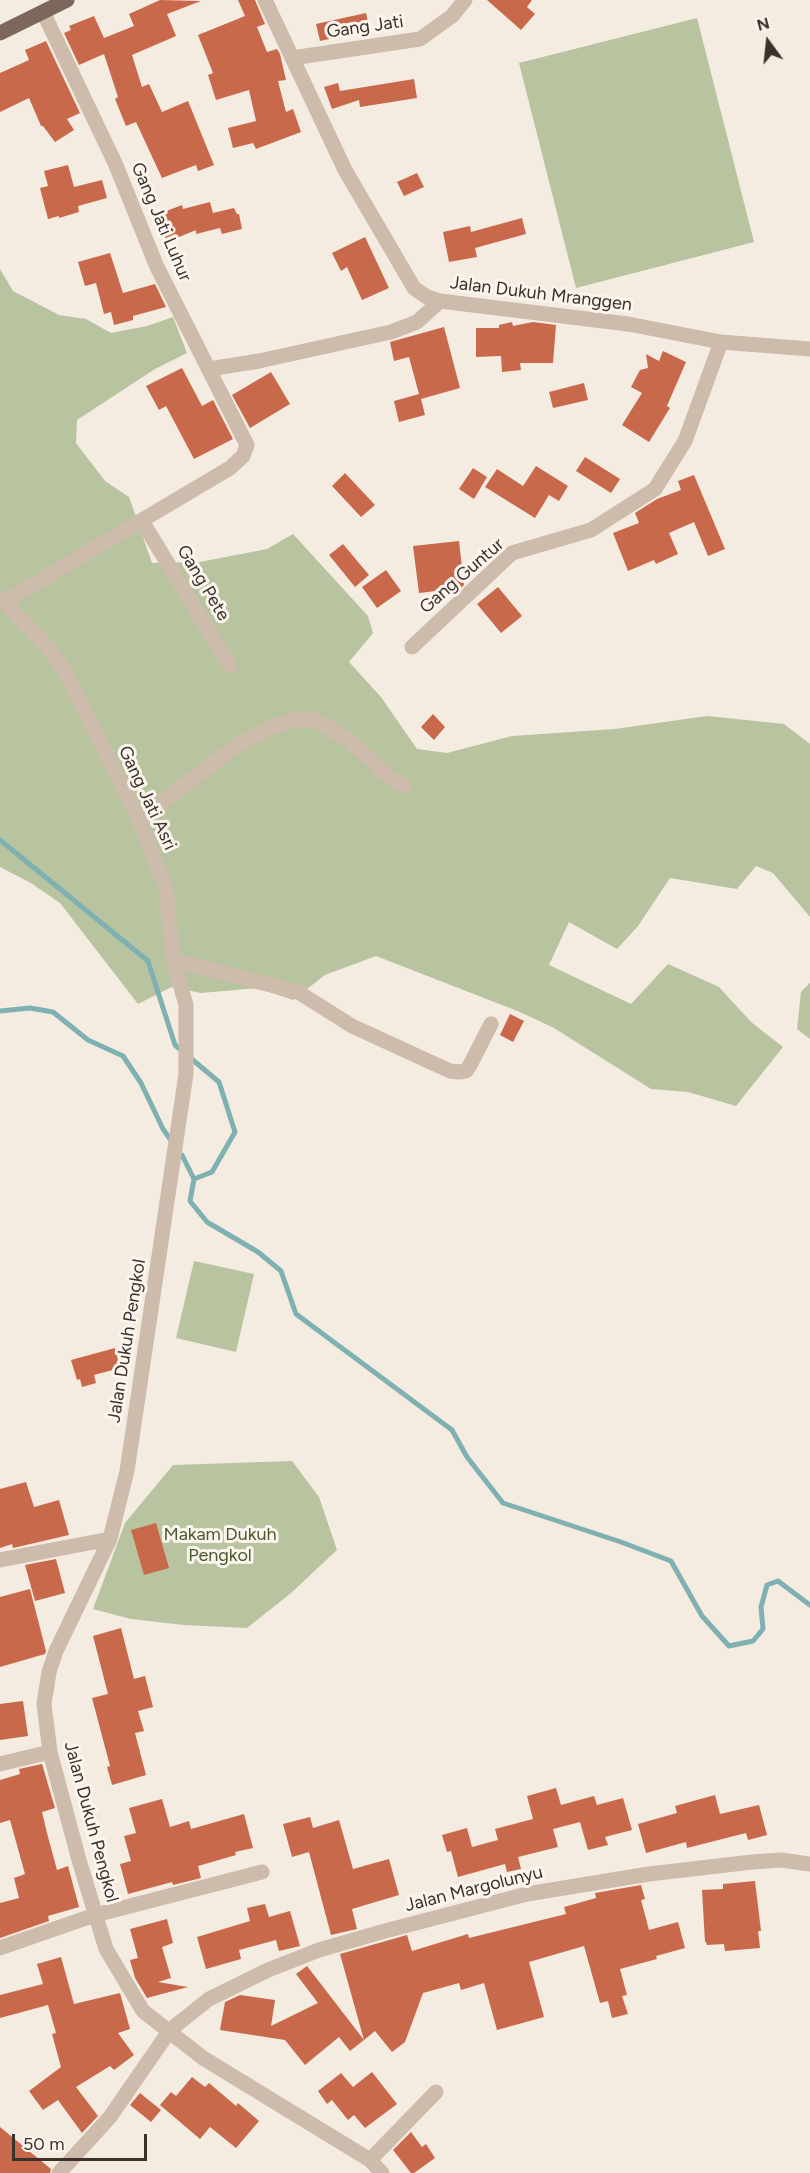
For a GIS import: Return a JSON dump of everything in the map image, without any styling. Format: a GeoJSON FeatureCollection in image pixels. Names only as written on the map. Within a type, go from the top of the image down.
{"type":"FeatureCollection","features":[{"type":"Feature","properties":{"kind":"main road"},"geometry":{"type":"LineString","coordinates":[[0,33],[67,0]]}},
{"type":"Feature","properties":{"kind":"street","name":"Jalan Dukuh Mranggen"},"geometry":{"type":"LineString","coordinates":[[265,0],[345,170],[408,279],[414,288],[427,297],[440,301],[628,324],[721,342],[810,349]]}},
{"type":"Feature","properties":{"kind":"street","name":"Gang Jati"},"geometry":{"type":"LineString","coordinates":[[292,58],[420,39],[452,16],[465,0]]}},
{"type":"Feature","properties":{"kind":"street","name":"Gang Jati Luhur"},"geometry":{"type":"LineString","coordinates":[[43,12],[115,163],[157,267],[247,445],[243,456],[230,468],[142,520]]}},
{"type":"Feature","properties":{"kind":"street"},"geometry":{"type":"LineString","coordinates":[[209,369],[260,362],[391,332],[417,322],[440,301]]}},
{"type":"Feature","properties":{"kind":"street","name":"Gang Guntur"},"geometry":{"type":"LineString","coordinates":[[412,647],[512,554],[591,530],[655,489],[685,441],[721,342]]}},
{"type":"Feature","properties":{"kind":"street"},"geometry":{"type":"LineString","coordinates":[[2,600],[142,520]]}},
{"type":"Feature","properties":{"kind":"street","name":"Gang Pete"},"geometry":{"type":"LineString","coordinates":[[142,520],[230,666]]}},
{"type":"Feature","properties":{"kind":"street","name":"Gang Jati Asri"},"geometry":{"type":"LineString","coordinates":[[2,600],[46,645],[65,671],[139,820],[166,888],[173,960],[186,1005],[187,1045]]}},
{"type":"Feature","properties":{"kind":"street"},"geometry":{"type":"LineString","coordinates":[[139,820],[237,745],[275,726],[294,720],[310,719],[324,725],[349,740],[391,778],[405,786]]}},
{"type":"Feature","properties":{"kind":"street"},"geometry":{"type":"LineString","coordinates":[[173,960],[298,992],[352,1026],[450,1071],[466,1071],[492,1024]]}},
{"type":"Feature","properties":{"kind":"street","name":"Jalan Dukuh Pengkol"},"geometry":{"type":"LineString","coordinates":[[187,1045],[186,1074],[127,1471],[110,1539],[56,1651],[49,1672],[44,1704],[50,1752],[106,1949],[143,2011],[211,2063],[370,2160],[382,2173]]}},
{"type":"Feature","properties":{"kind":"street"},"geometry":{"type":"LineString","coordinates":[[0,1560],[110,1539]]}},
{"type":"Feature","properties":{"kind":"street"},"geometry":{"type":"LineString","coordinates":[[0,1764],[50,1752]]}},
{"type":"Feature","properties":{"kind":"street","name":"Jalan Margolunyu"},"geometry":{"type":"LineString","coordinates":[[59,2173],[110,2117],[170,2031],[209,1999],[268,1970],[329,1948],[472,1908],[564,1887],[650,1874],[781,1860],[810,1864]]}},
{"type":"Feature","properties":{"kind":"street"},"geometry":{"type":"LineString","coordinates":[[0,1948],[95,1915],[262,1872]]}},
{"type":"Feature","properties":{"kind":"street"},"geometry":{"type":"LineString","coordinates":[[370,2160],[436,2092]]}},
{"type":"Feature","properties":{"kind":"green space"},"geometry":{"type":"Polygon","coordinates":[[[697,18],[754,242],[576,288],[519,63],[697,18]]]}},
{"type":"Feature","properties":{"kind":"green space"},"geometry":{"type":"Polygon","coordinates":[[[0,269],[13,291],[59,315],[86,319],[111,333],[147,326],[173,317],[187,353],[155,369],[77,420],[76,443],[105,481],[129,497],[152,563],[200,562],[267,549],[293,534],[368,616],[373,633],[349,662],[381,697],[417,749],[447,753],[512,736],[615,729],[707,716],[784,724],[810,744],[810,917],[773,873],[756,866],[737,889],[670,878],[638,926],[617,949],[569,922],[549,965],[631,1004],[668,964],[719,987],[751,1022],[783,1047],[736,1106],[688,1092],[651,1089],[554,1028],[520,1012],[376,956],[325,975],[293,1000],[258,988],[201,993],[172,987],[138,1004],[60,903],[31,883],[0,867],[0,269]]]}},
{"type":"Feature","properties":{"kind":"green space"},"geometry":{"type":"Polygon","coordinates":[[[810,983],[810,1039],[797,1029],[801,992],[810,983]]]}},
{"type":"Feature","properties":{"kind":"green space"},"geometry":{"type":"Polygon","coordinates":[[[194,1261],[254,1274],[236,1352],[176,1338],[194,1261]]]}},
{"type":"Feature","properties":{"kind":"green space","name":"Makam Dukuh Pengkol"},"geometry":{"type":"Polygon","coordinates":[[[292,1461],[319,1497],[337,1550],[291,1593],[247,1628],[184,1625],[131,1619],[93,1609],[125,1523],[173,1465],[292,1461]]]}},
{"type":"Feature","properties":{"kind":"building"},"geometry":{"type":"Polygon","coordinates":[[[160,0],[201,1],[167,14],[176,36],[132,55],[142,87],[149,84],[162,112],[188,101],[214,165],[198,171],[196,165],[162,178],[136,122],[126,126],[115,99],[118,97],[104,54],[79,65],[64,33],[71,30],[69,26],[94,16],[104,38],[134,26],[129,14],[160,0]]]}},
{"type":"Feature","properties":{"kind":"building"},"geometry":{"type":"Polygon","coordinates":[[[238,0],[255,0],[265,24],[257,27],[267,52],[277,49],[280,54],[286,80],[278,81],[286,112],[293,109],[301,132],[256,149],[253,143],[233,148],[228,128],[256,121],[249,90],[216,100],[208,75],[213,73],[198,35],[245,16],[238,0]]]}},
{"type":"Feature","properties":{"kind":"building"},"geometry":{"type":"Polygon","coordinates":[[[487,0],[532,0],[527,7],[535,14],[521,30],[487,0]]]}},
{"type":"Feature","properties":{"kind":"building"},"geometry":{"type":"Polygon","coordinates":[[[366,13],[370,30],[320,41],[316,24],[366,13]]]}},
{"type":"Feature","properties":{"kind":"building"},"geometry":{"type":"Polygon","coordinates":[[[46,41],[80,113],[67,119],[74,130],[55,142],[41,126],[29,98],[0,112],[0,73],[29,60],[25,50],[46,41]]]}},
{"type":"Feature","properties":{"kind":"building"},"geometry":{"type":"Polygon","coordinates":[[[414,79],[417,98],[360,107],[359,100],[332,109],[324,87],[338,83],[340,91],[414,79]]]}},
{"type":"Feature","properties":{"kind":"building"},"geometry":{"type":"Polygon","coordinates":[[[68,165],[74,187],[102,180],[107,198],[78,206],[79,212],[48,219],[40,188],[48,186],[44,171],[68,165]]]}},
{"type":"Feature","properties":{"kind":"building"},"geometry":{"type":"Polygon","coordinates":[[[417,173],[424,187],[404,196],[397,182],[417,173]]]}},
{"type":"Feature","properties":{"kind":"building"},"geometry":{"type":"Polygon","coordinates":[[[210,202],[213,213],[234,208],[239,214],[242,229],[222,234],[220,228],[196,234],[196,230],[167,242],[156,215],[182,205],[183,209],[210,202]]]}},
{"type":"Feature","properties":{"kind":"building"},"geometry":{"type":"Polygon","coordinates":[[[522,218],[526,234],[475,248],[477,257],[449,262],[443,232],[470,226],[471,232],[522,218]]]}},
{"type":"Feature","properties":{"kind":"building"},"geometry":{"type":"Polygon","coordinates":[[[365,237],[389,288],[362,300],[347,267],[341,271],[332,253],[365,237]]]}},
{"type":"Feature","properties":{"kind":"building"},"geometry":{"type":"Polygon","coordinates":[[[110,253],[123,293],[155,284],[166,307],[133,316],[133,320],[114,325],[111,312],[104,314],[96,283],[85,286],[78,262],[110,253]]]}},
{"type":"Feature","properties":{"kind":"building"},"geometry":{"type":"Polygon","coordinates":[[[512,322],[513,326],[533,322],[556,325],[553,363],[520,363],[521,370],[502,372],[501,356],[476,357],[476,328],[499,328],[499,325],[512,322]]]}},
{"type":"Feature","properties":{"kind":"building"},"geometry":{"type":"Polygon","coordinates":[[[444,327],[460,388],[421,399],[425,415],[399,422],[394,401],[419,394],[409,357],[394,361],[390,342],[444,327]]]}},
{"type":"Feature","properties":{"kind":"building"},"geometry":{"type":"Polygon","coordinates":[[[663,351],[686,362],[667,406],[670,408],[649,442],[622,425],[642,393],[631,387],[640,370],[648,368],[646,354],[659,361],[663,351]]]}},
{"type":"Feature","properties":{"kind":"building"},"geometry":{"type":"Polygon","coordinates":[[[182,368],[202,406],[213,400],[233,439],[194,459],[166,406],[159,410],[146,386],[182,368]]]}},
{"type":"Feature","properties":{"kind":"building"},"geometry":{"type":"Polygon","coordinates":[[[271,372],[290,404],[250,428],[232,395],[271,372]]]}},
{"type":"Feature","properties":{"kind":"building"},"geometry":{"type":"Polygon","coordinates":[[[584,383],[588,400],[553,408],[549,392],[584,383]]]}},
{"type":"Feature","properties":{"kind":"building"},"geometry":{"type":"Polygon","coordinates":[[[585,457],[620,479],[611,493],[576,471],[585,457]]]}},
{"type":"Feature","properties":{"kind":"building"},"geometry":{"type":"Polygon","coordinates":[[[536,466],[568,486],[559,501],[549,495],[535,518],[485,487],[497,469],[523,486],[536,466]]]}},
{"type":"Feature","properties":{"kind":"building"},"geometry":{"type":"Polygon","coordinates":[[[473,468],[487,477],[474,499],[459,489],[473,468]]]}},
{"type":"Feature","properties":{"kind":"building"},"geometry":{"type":"Polygon","coordinates":[[[345,473],[375,505],[361,517],[332,486],[345,473]]]}},
{"type":"Feature","properties":{"kind":"building"},"geometry":{"type":"Polygon","coordinates":[[[694,475],[725,549],[708,556],[694,522],[669,533],[678,554],[656,564],[654,560],[628,571],[613,533],[639,523],[635,513],[657,499],[681,490],[678,481],[694,475]]]}},
{"type":"Feature","properties":{"kind":"building"},"geometry":{"type":"Polygon","coordinates":[[[459,541],[464,585],[461,588],[419,593],[413,546],[459,541]]]}},
{"type":"Feature","properties":{"kind":"building"},"geometry":{"type":"Polygon","coordinates":[[[343,544],[369,575],[355,587],[329,555],[343,544]]]}},
{"type":"Feature","properties":{"kind":"building"},"geometry":{"type":"Polygon","coordinates":[[[386,570],[401,591],[377,608],[362,587],[386,570]]]}},
{"type":"Feature","properties":{"kind":"building"},"geometry":{"type":"Polygon","coordinates":[[[498,587],[522,616],[501,633],[477,604],[498,587]]]}},
{"type":"Feature","properties":{"kind":"building"},"geometry":{"type":"Polygon","coordinates":[[[433,714],[445,727],[434,740],[421,727],[433,714]]]}},
{"type":"Feature","properties":{"kind":"building"},"geometry":{"type":"Polygon","coordinates":[[[510,1014],[524,1021],[513,1042],[500,1035],[510,1014]]]}},
{"type":"Feature","properties":{"kind":"building"},"geometry":{"type":"Polygon","coordinates":[[[115,1348],[120,1368],[94,1375],[96,1383],[82,1387],[80,1379],[77,1380],[71,1360],[115,1348]]]}},
{"type":"Feature","properties":{"kind":"building"},"geometry":{"type":"Polygon","coordinates":[[[26,1482],[34,1507],[59,1500],[69,1535],[13,1548],[12,1544],[0,1548],[0,1489],[26,1482]]]}},
{"type":"Feature","properties":{"kind":"building"},"geometry":{"type":"Polygon","coordinates":[[[156,1523],[169,1568],[144,1575],[131,1530],[156,1523]]]}},
{"type":"Feature","properties":{"kind":"building"},"geometry":{"type":"Polygon","coordinates":[[[56,1559],[65,1593],[35,1601],[25,1565],[56,1559]]]}},
{"type":"Feature","properties":{"kind":"building"},"geometry":{"type":"Polygon","coordinates":[[[30,1589],[45,1654],[0,1667],[0,1597],[30,1589]]]}},
{"type":"Feature","properties":{"kind":"building"},"geometry":{"type":"Polygon","coordinates":[[[121,1628],[134,1679],[145,1676],[153,1707],[138,1711],[144,1731],[135,1733],[146,1775],[112,1785],[107,1767],[110,1766],[92,1698],[108,1694],[93,1636],[121,1628]]]}},
{"type":"Feature","properties":{"kind":"building"},"geometry":{"type":"Polygon","coordinates":[[[23,1701],[28,1736],[0,1740],[0,1704],[23,1701]]]}},
{"type":"Feature","properties":{"kind":"building"},"geometry":{"type":"Polygon","coordinates":[[[42,1764],[55,1808],[42,1812],[47,1833],[57,1870],[68,1866],[79,1907],[48,1916],[49,1921],[0,1938],[0,1903],[19,1898],[14,1878],[25,1874],[10,1820],[0,1823],[0,1780],[20,1774],[19,1769],[42,1764]]]}},
{"type":"Feature","properties":{"kind":"building"},"geometry":{"type":"Polygon","coordinates":[[[556,1788],[561,1805],[594,1796],[597,1805],[623,1798],[632,1830],[605,1837],[608,1845],[588,1850],[580,1822],[553,1829],[558,1847],[518,1857],[521,1869],[507,1872],[505,1864],[458,1877],[451,1851],[447,1852],[442,1835],[467,1828],[472,1847],[498,1840],[495,1829],[533,1819],[527,1796],[556,1788]]]}},
{"type":"Feature","properties":{"kind":"building"},"geometry":{"type":"Polygon","coordinates":[[[715,1795],[720,1814],[759,1805],[767,1835],[748,1840],[746,1833],[687,1848],[686,1842],[646,1853],[638,1824],[677,1813],[675,1806],[715,1795]]]}},
{"type":"Feature","properties":{"kind":"building"},"geometry":{"type":"Polygon","coordinates":[[[162,1799],[170,1827],[189,1821],[191,1829],[244,1814],[253,1848],[198,1866],[201,1878],[173,1885],[172,1882],[128,1894],[120,1864],[131,1861],[124,1836],[136,1833],[129,1808],[162,1799]]]}},
{"type":"Feature","properties":{"kind":"building"},"geometry":{"type":"Polygon","coordinates":[[[310,1817],[313,1828],[339,1820],[353,1869],[389,1859],[399,1895],[352,1909],[357,1929],[331,1935],[309,1852],[292,1857],[283,1824],[310,1817]]]}},
{"type":"Feature","properties":{"kind":"building"},"geometry":{"type":"Polygon","coordinates":[[[755,1881],[761,1931],[758,1931],[760,1948],[725,1951],[724,1944],[707,1945],[702,1890],[723,1889],[723,1884],[755,1881]]]}},
{"type":"Feature","properties":{"kind":"building"},"geometry":{"type":"Polygon","coordinates":[[[641,1885],[645,1899],[641,1900],[649,1930],[678,1922],[685,1948],[656,1956],[657,1959],[620,1969],[627,1995],[622,1996],[628,2014],[612,2018],[608,2001],[600,2003],[584,1946],[529,1962],[544,2017],[497,2030],[484,1983],[461,1990],[459,1983],[423,1993],[405,2042],[392,2052],[375,2031],[364,2040],[340,1954],[407,1935],[412,1951],[468,1934],[469,1938],[566,1914],[564,1907],[596,1898],[595,1893],[641,1885]]]}},
{"type":"Feature","properties":{"kind":"building"},"geometry":{"type":"Polygon","coordinates":[[[265,1904],[269,1917],[290,1911],[300,1946],[279,1951],[276,1940],[239,1950],[241,1959],[206,1969],[197,1937],[250,1921],[247,1908],[265,1904]]]}},
{"type":"Feature","properties":{"kind":"building"},"geometry":{"type":"Polygon","coordinates":[[[167,1919],[173,1943],[162,1947],[171,1978],[158,1982],[188,1987],[147,1998],[135,1978],[130,1960],[138,1958],[130,1929],[167,1919]]]}},
{"type":"Feature","properties":{"kind":"building"},"geometry":{"type":"Polygon","coordinates":[[[61,1957],[74,2004],[120,1993],[130,2029],[118,2033],[134,2055],[114,2070],[110,2066],[76,2087],[98,2116],[82,2133],[58,2100],[43,2110],[29,2091],[61,2067],[52,2034],[56,2033],[48,2005],[0,2018],[0,1995],[43,1984],[37,1964],[61,1957]]]}},
{"type":"Feature","properties":{"kind":"building"},"geometry":{"type":"Polygon","coordinates":[[[307,1966],[364,2040],[350,2051],[339,2037],[305,2065],[285,2040],[220,2030],[225,2002],[240,1995],[275,2000],[271,2026],[318,2003],[296,1974],[307,1966]]]}},
{"type":"Feature","properties":{"kind":"building"},"geometry":{"type":"Polygon","coordinates":[[[372,2072],[397,2104],[365,2128],[354,2115],[348,2120],[332,2100],[327,2104],[318,2091],[341,2073],[353,2087],[372,2072]]]}},
{"type":"Feature","properties":{"kind":"building"},"geometry":{"type":"Polygon","coordinates":[[[192,2077],[205,2087],[209,2083],[236,2106],[238,2103],[259,2121],[236,2148],[210,2127],[200,2139],[160,2105],[171,2092],[176,2096],[192,2077]]]}},
{"type":"Feature","properties":{"kind":"building"},"geometry":{"type":"Polygon","coordinates":[[[140,2093],[161,2110],[151,2122],[130,2105],[140,2093]]]}},
{"type":"Feature","properties":{"kind":"building"},"geometry":{"type":"Polygon","coordinates":[[[0,2127],[51,2169],[50,2173],[0,2173],[0,2127]]]}},
{"type":"Feature","properties":{"kind":"building"},"geometry":{"type":"Polygon","coordinates":[[[411,2132],[422,2147],[426,2144],[435,2158],[414,2173],[411,2173],[393,2150],[411,2132]]]}},
{"type":"Feature","properties":{"kind":"waterway"},"geometry":{"type":"LineString","coordinates":[[0,840],[148,961],[175,1045],[219,1082],[235,1132],[212,1172],[194,1179],[190,1201],[207,1222],[258,1252],[281,1271],[296,1314],[452,1430],[467,1457],[503,1503],[671,1561],[702,1616],[729,1646],[753,1641],[763,1629],[761,1607],[767,1585],[778,1581],[810,1605]]}},
{"type":"Feature","properties":{"kind":"waterway"},"geometry":{"type":"LineString","coordinates":[[0,1011],[30,1008],[53,1012],[88,1040],[123,1056],[141,1083],[170,1139]]}},
{"type":"Feature","properties":{"kind":"waterway"},"geometry":{"type":"LineString","coordinates":[[182,1155],[194,1179]]}}]}
